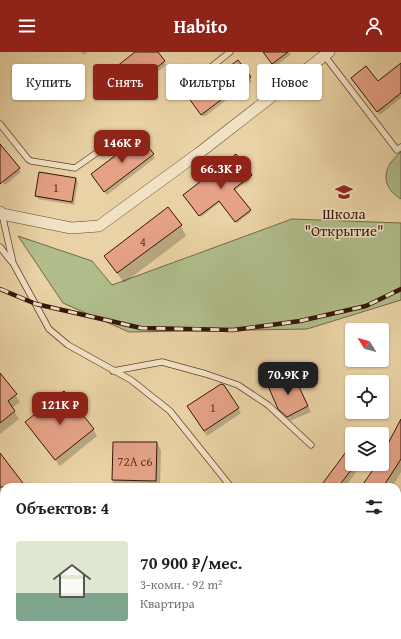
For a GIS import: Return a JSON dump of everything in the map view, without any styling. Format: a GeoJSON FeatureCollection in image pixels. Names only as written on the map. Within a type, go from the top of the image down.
{"type":"FeatureCollection","features":[{"type":"Feature","properties":{"kind":"street"},"geometry":{"type":"LineString","coordinates":[[1,213],[71,228],[99,226],[199,153],[325,53]]}},
{"type":"Feature","properties":{"kind":"lane"},"geometry":{"type":"LineString","coordinates":[[215,64],[230,52]]}},
{"type":"Feature","properties":{"kind":"lane"},"geometry":{"type":"LineString","coordinates":[[325,53],[397,150],[401,147]]}},
{"type":"Feature","properties":{"kind":"lane"},"geometry":{"type":"LineString","coordinates":[[0,124],[28,159],[52,164],[77,167],[112,142]]}},
{"type":"Feature","properties":{"kind":"lane"},"geometry":{"type":"LineString","coordinates":[[1,213],[13,263]]}},
{"type":"Feature","properties":{"kind":"lane"},"geometry":{"type":"LineString","coordinates":[[0,247],[13,263],[49,329],[68,345],[131,380],[170,411],[228,483]]}},
{"type":"Feature","properties":{"kind":"lane"},"geometry":{"type":"LineString","coordinates":[[113,371],[162,362],[206,374],[238,386],[268,405],[311,445]]}},
{"type":"Feature","properties":{"kind":"green space"},"geometry":{"type":"Polygon","coordinates":[[[401,152],[401,199],[389,188],[386,176],[390,164],[401,152]]]}},
{"type":"Feature","properties":{"kind":"green space"},"geometry":{"type":"Polygon","coordinates":[[[292,219],[401,223],[401,300],[307,329],[129,332],[63,303],[18,236],[92,261],[112,285],[292,219]]]}},
{"type":"Feature","properties":{"kind":"building"},"geometry":{"type":"Polygon","coordinates":[[[135,52],[158,52],[165,61],[158,66],[158,64],[120,64],[135,52]]]}},
{"type":"Feature","properties":{"kind":"building"},"geometry":{"type":"Polygon","coordinates":[[[263,52],[288,52],[272,64],[263,52]]]}},
{"type":"Feature","properties":{"kind":"building"},"geometry":{"type":"Polygon","coordinates":[[[238,60],[241,64],[233,64],[238,60]]]}},
{"type":"Feature","properties":{"kind":"building"},"geometry":{"type":"Polygon","coordinates":[[[401,63],[401,93],[377,112],[351,78],[366,66],[378,81],[401,63]]]}},
{"type":"Feature","properties":{"kind":"building"},"geometry":{"type":"Polygon","coordinates":[[[190,100],[221,100],[201,115],[190,100]]]}},
{"type":"Feature","properties":{"kind":"building"},"geometry":{"type":"Polygon","coordinates":[[[140,137],[154,154],[104,192],[91,174],[140,137]]]}},
{"type":"Feature","properties":{"kind":"building"},"geometry":{"type":"Polygon","coordinates":[[[0,144],[20,168],[0,184],[0,144]]]}},
{"type":"Feature","properties":{"kind":"building"},"geometry":{"type":"Polygon","coordinates":[[[236,154],[252,175],[234,189],[251,210],[235,222],[219,201],[199,216],[183,195],[236,154]]]}},
{"type":"Feature","properties":{"kind":"building"},"geometry":{"type":"Polygon","coordinates":[[[39,172],[76,178],[72,202],[35,196],[39,172]]]}},
{"type":"Feature","properties":{"kind":"building"},"geometry":{"type":"Polygon","coordinates":[[[168,207],[182,225],[117,273],[104,256],[168,207]]]}},
{"type":"Feature","properties":{"kind":"building"},"geometry":{"type":"Polygon","coordinates":[[[0,373],[17,394],[8,401],[15,411],[0,423],[0,373]]]}},
{"type":"Feature","properties":{"kind":"building"},"geometry":{"type":"Polygon","coordinates":[[[293,374],[308,406],[287,417],[278,409],[268,386],[293,374]]]}},
{"type":"Feature","properties":{"kind":"building"},"geometry":{"type":"Polygon","coordinates":[[[221,384],[224,385],[239,408],[204,431],[187,406],[221,384]]]}},
{"type":"Feature","properties":{"kind":"building"},"geometry":{"type":"Polygon","coordinates":[[[64,391],[94,429],[55,460],[25,422],[64,391]]]}},
{"type":"Feature","properties":{"kind":"building"},"geometry":{"type":"Polygon","coordinates":[[[401,419],[401,459],[386,483],[364,483],[372,471],[389,471],[389,442],[401,419]]]}},
{"type":"Feature","properties":{"kind":"building"},"geometry":{"type":"Polygon","coordinates":[[[113,442],[157,442],[156,481],[112,480],[113,442]]]}},
{"type":"Feature","properties":{"kind":"building"},"geometry":{"type":"Polygon","coordinates":[[[0,453],[23,483],[0,483],[0,453]]]}},
{"type":"Feature","properties":{"kind":"building"},"geometry":{"type":"Polygon","coordinates":[[[345,453],[345,471],[350,471],[341,483],[323,483],[345,453]]]}},
{"type":"Feature","properties":{"kind":"railway"},"geometry":{"type":"LineString","coordinates":[[0,289],[36,304],[141,328],[233,330],[300,321],[366,306],[401,289]]}},
{"type":"Feature","properties":{"kind":"place","name":"Школа \"Открытие\""},"geometry":{"type":"Point","coordinates":[344,192]}}]}
